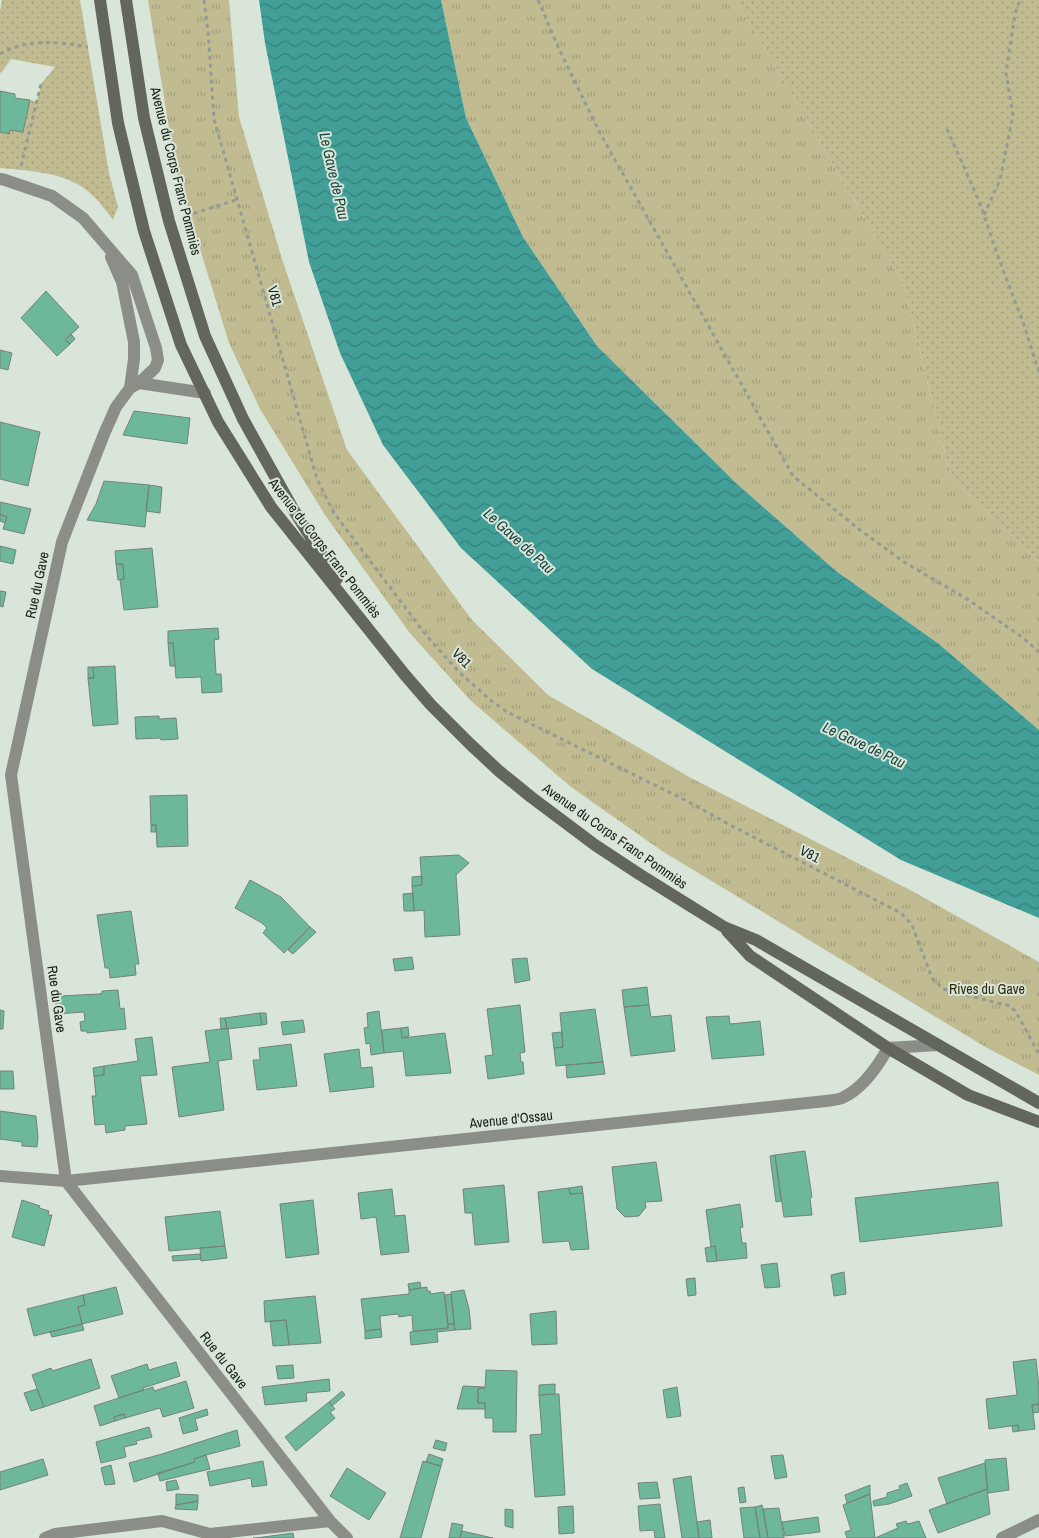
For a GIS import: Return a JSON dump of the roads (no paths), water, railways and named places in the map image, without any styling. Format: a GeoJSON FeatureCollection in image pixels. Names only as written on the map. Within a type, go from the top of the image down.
{"type":"FeatureCollection","features":[{"type":"Feature","properties":{"kind":"main road","name":"Avenue du Corps Franc Pommiès"},"geometry":{"type":"LineString","coordinates":[[100,0],[118,122],[144,231],[181,344],[218,422],[271,507],[431,705],[499,771],[531,797],[639,874],[724,927],[756,940],[1039,1103]]}},
{"type":"Feature","properties":{"kind":"main road","name":"Avenue du Corps Franc Pommiès"},"geometry":{"type":"LineString","coordinates":[[126,0],[144,118],[169,221],[205,336],[243,419],[293,509],[372,633]]}},
{"type":"Feature","properties":{"kind":"main road","name":"Avenue du Corps Franc Pommiès"},"geometry":{"type":"LineString","coordinates":[[724,927],[750,956],[888,1048],[968,1095],[1039,1122]]}},
{"type":"Feature","properties":{"kind":"street","name":"Rue du Gave"},"geometry":{"type":"LineString","coordinates":[[0,180],[52,196],[83,218],[132,275],[156,348],[158,360],[155,368],[134,386],[116,408],[62,542],[11,775],[66,1181],[330,1521],[347,1538]]}},
{"type":"Feature","properties":{"kind":"street","name":"Rue du Gave"},"geometry":{"type":"LineString","coordinates":[[106,246],[122,282],[134,342],[134,386]]}},
{"type":"Feature","properties":{"kind":"street"},"geometry":{"type":"LineString","coordinates":[[134,386],[205,394]]}},
{"type":"Feature","properties":{"kind":"street"},"geometry":{"type":"LineString","coordinates":[[888,1048],[938,1045]]}},
{"type":"Feature","properties":{"kind":"street","name":"Avenue d'Ossau"},"geometry":{"type":"LineString","coordinates":[[0,1176],[66,1181],[826,1101],[842,1098],[862,1084],[880,1062],[888,1048]]}},
{"type":"Feature","properties":{"kind":"street"},"geometry":{"type":"LineString","coordinates":[[1002,1538],[1039,1520]]}},
{"type":"Feature","properties":{"kind":"street"},"geometry":{"type":"LineString","coordinates":[[45,1538],[55,1534],[162,1521],[210,1534],[330,1521]]}},
{"type":"Feature","properties":{"kind":"water","name":"Le Gave de Pau"},"geometry":{"type":"Polygon","coordinates":[[[259,0],[441,0],[466,118],[523,237],[597,346],[736,483],[836,571],[939,644],[1039,730],[1039,918],[901,860],[592,669],[461,548],[383,445],[340,353],[309,262],[265,43],[259,0]]]}},
{"type":"Feature","properties":{"kind":"park label","name":"Rives du Gave"},"geometry":{"type":"Point","coordinates":[987,989]}}]}
